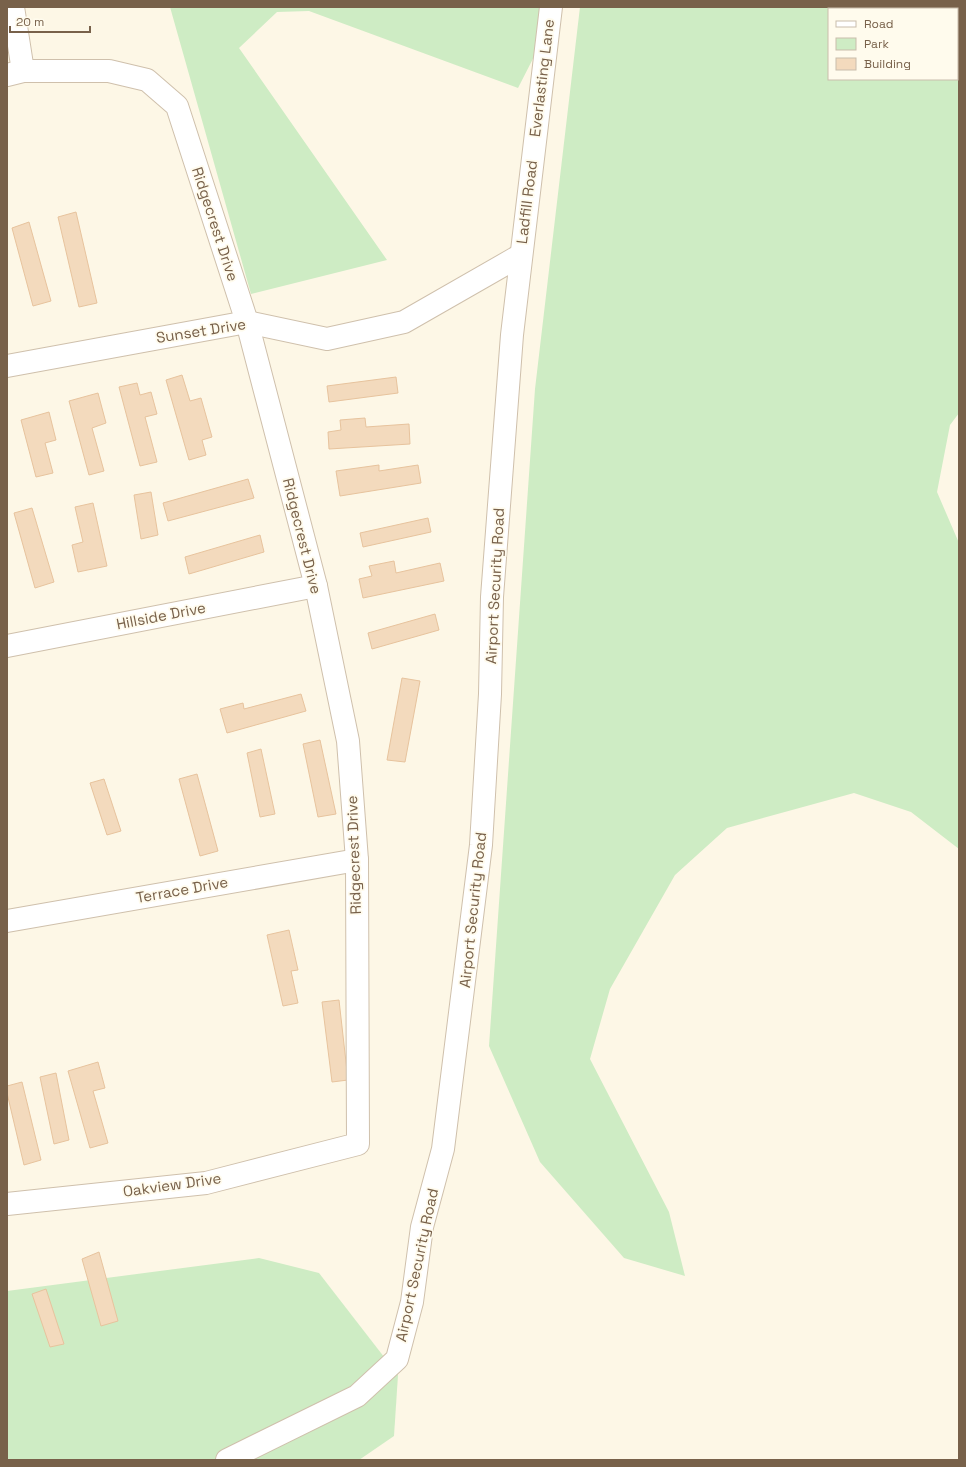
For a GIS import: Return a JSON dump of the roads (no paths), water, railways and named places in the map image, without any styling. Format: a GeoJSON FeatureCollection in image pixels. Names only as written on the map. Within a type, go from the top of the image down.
{"type":"FeatureCollection","features":[{"type":"Feature","properties":{"kind":"street"},"geometry":{"type":"LineString","coordinates":[[13,7],[15,73]]}},
{"type":"Feature","properties":{"kind":"street","name":"Everlasting Lane"},"geometry":{"type":"LineString","coordinates":[[533,148],[551,7]]}},
{"type":"Feature","properties":{"kind":"street","name":"Ridgecrest Drive"},"geometry":{"type":"LineString","coordinates":[[15,73],[109,71],[147,80],[177,106],[246,322],[316,586],[348,741],[357,860],[358,1144]]}},
{"type":"Feature","properties":{"kind":"street","name":"Ladfill Road"},"geometry":{"type":"LineString","coordinates":[[521,255],[533,148]]}},
{"type":"Feature","properties":{"kind":"street","name":"Sunset Drive"},"geometry":{"type":"LineString","coordinates":[[7,366],[246,322],[327,339],[404,322],[521,255]]}},
{"type":"Feature","properties":{"kind":"street","name":"Airport Security Road"},"geometry":{"type":"LineString","coordinates":[[227,1460],[357,1396],[397,1359],[412,1302],[422,1227],[443,1149],[481,845],[490,694],[492,597],[512,335],[521,255]]}},
{"type":"Feature","properties":{"kind":"street","name":"Hillside Drive"},"geometry":{"type":"LineString","coordinates":[[7,646],[316,586]]}},
{"type":"Feature","properties":{"kind":"street","name":"Terrace Drive"},"geometry":{"type":"LineString","coordinates":[[7,921],[357,860]]}},
{"type":"Feature","properties":{"kind":"street","name":"Oakview Drive"},"geometry":{"type":"LineString","coordinates":[[7,1204],[206,1183],[358,1144]]}}]}
